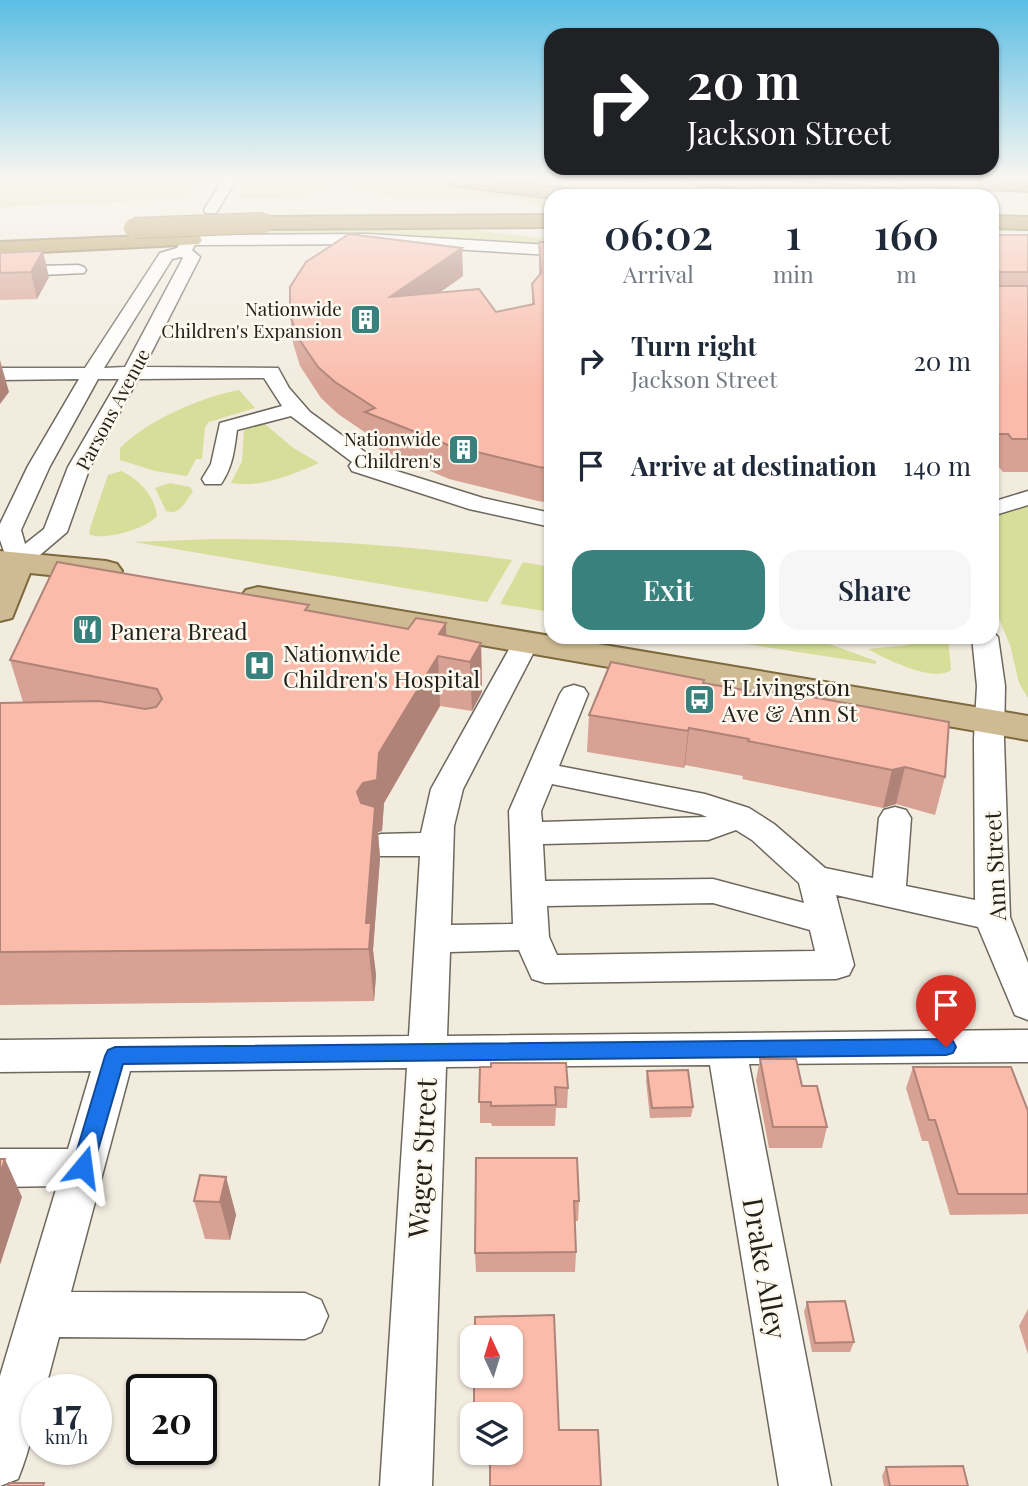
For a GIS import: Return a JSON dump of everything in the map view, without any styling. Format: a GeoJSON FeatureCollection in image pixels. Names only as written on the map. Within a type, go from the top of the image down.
{"type":"FeatureCollection","features":[{"type":"Feature","properties":{"kind":"main road"},"geometry":{"type":"LineString","coordinates":[[0,611],[9,561],[129,575]]}},
{"type":"Feature","properties":{"kind":"main road"},"geometry":{"type":"LineString","coordinates":[[222,591],[1028,728]]}},
{"type":"Feature","properties":{"kind":"street","name":"Parsons Avenue"},"geometry":{"type":"LineString","coordinates":[[9,561],[9,530],[39,466],[92,373],[166,256],[176,249]]}},
{"type":"Feature","properties":{"kind":"street","name":"Parsons Avenue"},"geometry":{"type":"LineString","coordinates":[[9,561],[55,532],[79,467],[132,373],[192,257],[192,249]]}},
{"type":"Feature","properties":{"kind":"street"},"geometry":{"type":"LineString","coordinates":[[0,272],[78,270]]}},
{"type":"Feature","properties":{"kind":"street"},"geometry":{"type":"LineString","coordinates":[[213,479],[222,464],[227,428],[266,397],[276,386],[271,372],[266,397]]}},
{"type":"Feature","properties":{"kind":"street"},"geometry":{"type":"LineString","coordinates":[[0,374],[132,373],[266,397],[316,447],[338,460],[377,470],[477,504],[544,518]]}},
{"type":"Feature","properties":{"kind":"street"},"geometry":{"type":"LineString","coordinates":[[999,492],[1028,490]]}},
{"type":"Feature","properties":{"kind":"street"},"geometry":{"type":"LineString","coordinates":[[999,507],[1028,498]]}},
{"type":"Feature","properties":{"kind":"street","name":"Wager Street"},"geometry":{"type":"LineString","coordinates":[[406,1486],[437,844],[447,789],[526,642]]}},
{"type":"Feature","properties":{"kind":"street","name":"Ann Street"},"geometry":{"type":"LineString","coordinates":[[986,644],[991,686],[993,917],[1028,1005]]}},
{"type":"Feature","properties":{"kind":"street"},"geometry":{"type":"LineString","coordinates":[[574,694],[525,811],[531,937],[545,970],[836,965],[815,878]]}},
{"type":"Feature","properties":{"kind":"street"},"geometry":{"type":"LineString","coordinates":[[542,772],[705,805],[738,816],[763,832],[815,878],[993,917]]}},
{"type":"Feature","properties":{"kind":"street"},"geometry":{"type":"LineString","coordinates":[[526,833],[708,829],[738,816]]}},
{"type":"Feature","properties":{"kind":"street"},"geometry":{"type":"LineString","coordinates":[[888,895],[895,818]]}},
{"type":"Feature","properties":{"kind":"street"},"geometry":{"type":"LineString","coordinates":[[381,845],[437,844]]}},
{"type":"Feature","properties":{"kind":"street"},"geometry":{"type":"LineString","coordinates":[[529,894],[713,891],[825,921]]}},
{"type":"Feature","properties":{"kind":"street"},"geometry":{"type":"LineString","coordinates":[[432,939],[531,937]]}},
{"type":"Feature","properties":{"kind":"street"},"geometry":{"type":"LineString","coordinates":[[0,1056],[1028,1046]]}},
{"type":"Feature","properties":{"kind":"street","name":"Drake Alley"},"geometry":{"type":"LineString","coordinates":[[727,1049],[805,1486]]}},
{"type":"Feature","properties":{"kind":"street"},"geometry":{"type":"LineString","coordinates":[[0,1461],[115,1056]]}},
{"type":"Feature","properties":{"kind":"street"},"geometry":{"type":"LineString","coordinates":[[0,1168],[83,1167]]}},
{"type":"Feature","properties":{"kind":"street"},"geometry":{"type":"LineString","coordinates":[[42,1314],[305,1316]]}},
{"type":"Feature","properties":{"kind":"green space"},"geometry":{"type":"Polygon","coordinates":[[[239,390],[255,408],[209,422],[205,427],[202,459],[196,459],[187,476],[155,471],[120,460],[120,448],[160,419],[208,398],[239,390]]]}},
{"type":"Feature","properties":{"kind":"green space"},"geometry":{"type":"Polygon","coordinates":[[[265,424],[292,447],[319,463],[265,482],[231,483],[242,461],[244,430],[265,424]]]}},
{"type":"Feature","properties":{"kind":"green space"},"geometry":{"type":"Polygon","coordinates":[[[121,471],[145,489],[157,516],[144,525],[114,535],[89,534],[108,475],[121,471]]]}},
{"type":"Feature","properties":{"kind":"green space"},"geometry":{"type":"Polygon","coordinates":[[[170,483],[190,487],[193,491],[179,510],[171,512],[166,511],[155,488],[170,483]]]}},
{"type":"Feature","properties":{"kind":"green space"},"geometry":{"type":"Polygon","coordinates":[[[1028,501],[1028,698],[1019,683],[1010,645],[999,619],[999,511],[1028,501]]]}},
{"type":"Feature","properties":{"kind":"green space"},"geometry":{"type":"Polygon","coordinates":[[[215,539],[364,544],[512,560],[487,602],[134,542],[215,539]]]}},
{"type":"Feature","properties":{"kind":"green space"},"geometry":{"type":"Polygon","coordinates":[[[523,562],[544,566],[544,611],[500,604],[523,562]]]}},
{"type":"Feature","properties":{"kind":"green space"},"geometry":{"type":"Polygon","coordinates":[[[746,644],[829,644],[876,661],[876,664],[746,644]]]}},
{"type":"Feature","properties":{"kind":"green space"},"geometry":{"type":"Polygon","coordinates":[[[949,644],[951,670],[933,674],[922,672],[868,649],[949,644]]]}},
{"type":"Feature","properties":{"kind":"building"},"geometry":{"type":"Polygon","coordinates":[[[325,249],[460,249],[390,297],[479,289],[496,312],[534,304],[532,284],[541,273],[539,249],[544,249],[544,468],[448,445],[365,412],[375,408],[335,382],[318,367],[297,336],[290,314],[290,287],[306,262],[325,249]]]}},
{"type":"Feature","properties":{"kind":"building"},"geometry":{"type":"Polygon","coordinates":[[[999,249],[1028,249],[1028,272],[999,272],[999,249]]]}},
{"type":"Feature","properties":{"kind":"building"},"geometry":{"type":"Polygon","coordinates":[[[43,251],[31,272],[0,273],[0,253],[43,251]]]}},
{"type":"Feature","properties":{"kind":"building"},"geometry":{"type":"Polygon","coordinates":[[[999,286],[1028,286],[1028,439],[1012,439],[1008,434],[999,434],[999,286]]]}},
{"type":"Feature","properties":{"kind":"building"},"geometry":{"type":"Polygon","coordinates":[[[57,562],[309,605],[305,610],[408,629],[416,618],[446,623],[439,634],[481,643],[470,662],[438,656],[379,753],[377,780],[363,783],[357,792],[361,803],[375,807],[366,923],[371,923],[369,949],[0,952],[0,703],[99,701],[145,709],[156,707],[162,699],[157,689],[10,660],[57,562]]]}},
{"type":"Feature","properties":{"kind":"building"},"geometry":{"type":"Polygon","coordinates":[[[611,662],[704,680],[703,683],[761,693],[761,690],[796,694],[949,722],[945,777],[905,767],[892,770],[689,728],[688,731],[589,715],[611,662]]]}},
{"type":"Feature","properties":{"kind":"building"},"geometry":{"type":"Polygon","coordinates":[[[760,1059],[796,1059],[802,1086],[817,1086],[827,1127],[773,1127],[760,1059]]]}},
{"type":"Feature","properties":{"kind":"building"},"geometry":{"type":"Polygon","coordinates":[[[491,1063],[566,1063],[568,1088],[555,1087],[556,1105],[491,1106],[491,1102],[479,1102],[480,1067],[491,1067],[491,1063]]]}},
{"type":"Feature","properties":{"kind":"building"},"geometry":{"type":"Polygon","coordinates":[[[913,1067],[1011,1067],[1028,1111],[1028,1194],[958,1194],[935,1120],[929,1120],[913,1067]]]}},
{"type":"Feature","properties":{"kind":"building"},"geometry":{"type":"Polygon","coordinates":[[[688,1070],[693,1107],[652,1108],[647,1071],[688,1070]]]}},
{"type":"Feature","properties":{"kind":"building"},"geometry":{"type":"Polygon","coordinates":[[[476,1158],[577,1158],[579,1201],[574,1201],[576,1252],[475,1253],[476,1158]]]}},
{"type":"Feature","properties":{"kind":"building"},"geometry":{"type":"Polygon","coordinates":[[[0,1159],[5,1159],[0,1174],[0,1159]]]}},
{"type":"Feature","properties":{"kind":"building"},"geometry":{"type":"Polygon","coordinates":[[[200,1175],[226,1177],[220,1202],[194,1201],[200,1175]]]}},
{"type":"Feature","properties":{"kind":"building"},"geometry":{"type":"Polygon","coordinates":[[[845,1301],[854,1342],[815,1343],[807,1302],[845,1301]]]}},
{"type":"Feature","properties":{"kind":"building"},"geometry":{"type":"Polygon","coordinates":[[[554,1315],[559,1430],[598,1430],[601,1486],[490,1486],[490,1465],[523,1465],[523,1402],[474,1402],[474,1388],[523,1388],[523,1325],[475,1325],[475,1317],[554,1315]]]}},
{"type":"Feature","properties":{"kind":"building"},"geometry":{"type":"Polygon","coordinates":[[[963,1466],[968,1486],[890,1486],[886,1467],[963,1466]]]}},
{"type":"Feature","properties":{"kind":"building"},"geometry":{"type":"Polygon","coordinates":[[[9,1483],[44,1483],[43,1486],[8,1486],[9,1483]]]}},
{"type":"Feature","properties":{"kind":"place","name":"Nationwide Children's Expansion"},"geometry":{"type":"Point","coordinates":[365,319]}},
{"type":"Feature","properties":{"kind":"place","name":"Nationwide Children's"},"geometry":{"type":"Point","coordinates":[464,449]}},
{"type":"Feature","properties":{"kind":"place","name":"Panera Bread"},"geometry":{"type":"Point","coordinates":[87,630]}},
{"type":"Feature","properties":{"kind":"place","name":"Nationwide Children's Hospital"},"geometry":{"type":"Point","coordinates":[260,665]}},
{"type":"Feature","properties":{"kind":"place","name":"E Livingston Ave & Ann St"},"geometry":{"type":"Point","coordinates":[699,699]}},
{"type":"Feature","properties":{"kind":"route"},"geometry":{"type":"LineString","coordinates":[[83,1167],[115,1056],[946,1047]]}}]}
